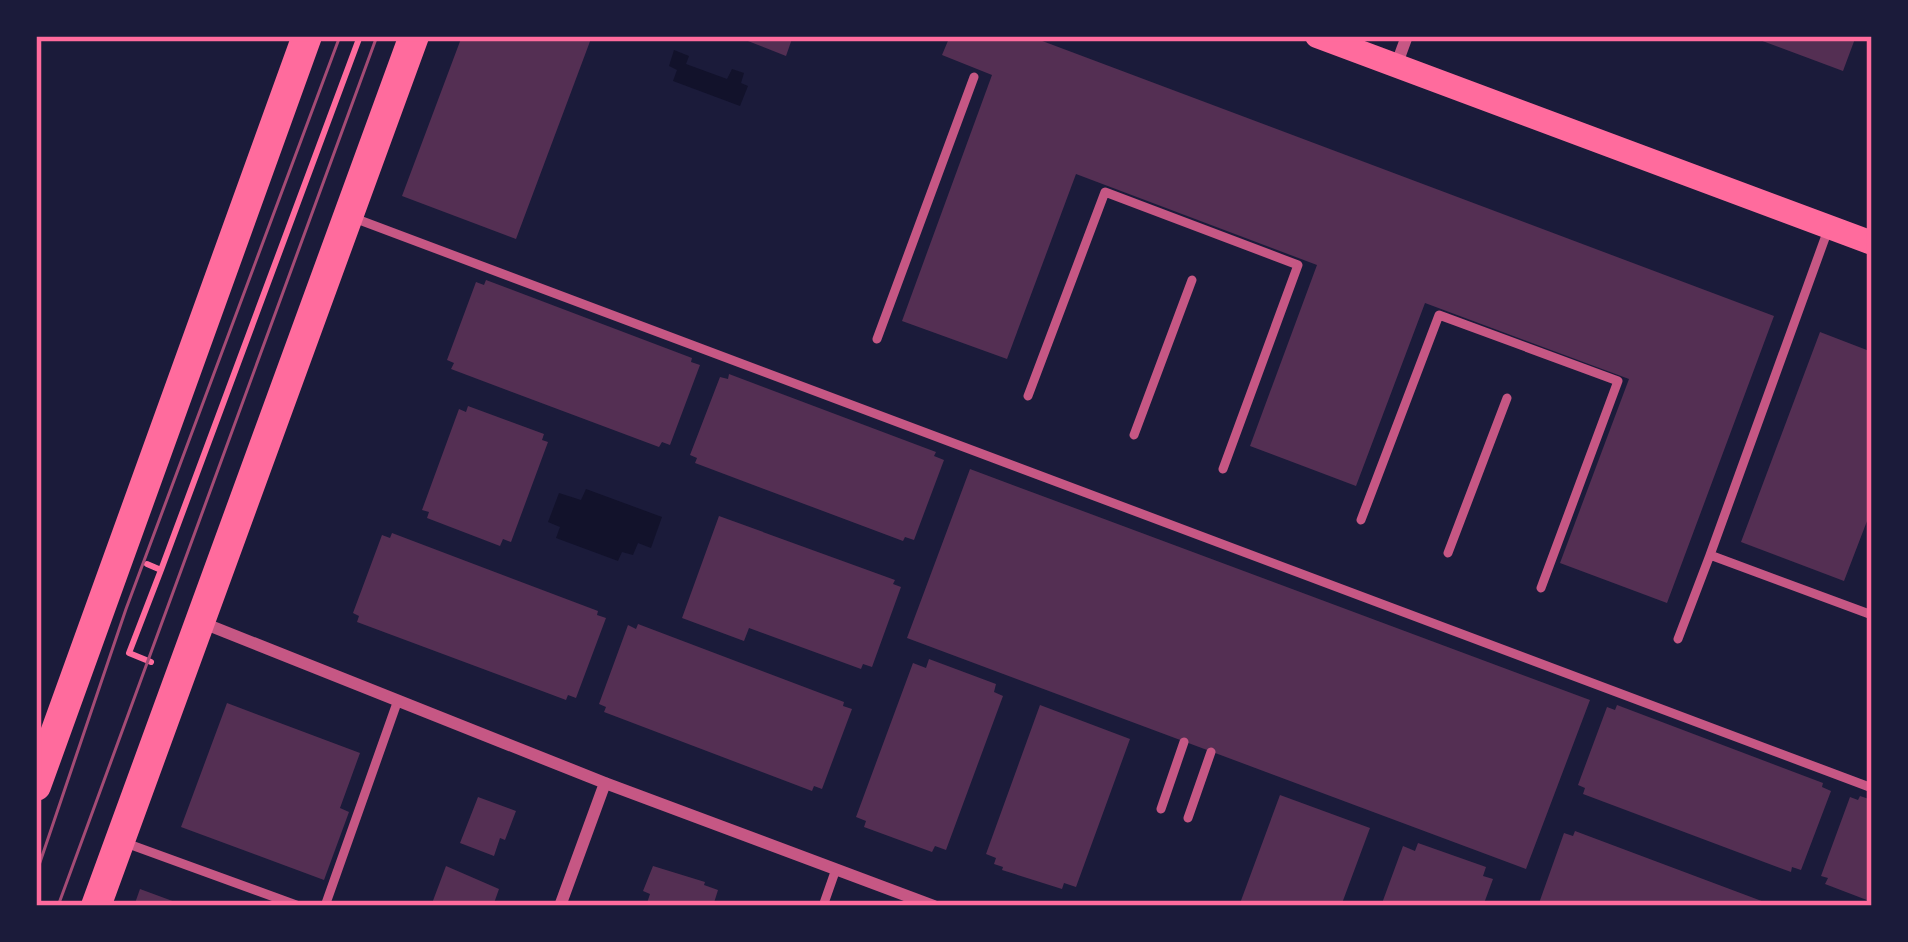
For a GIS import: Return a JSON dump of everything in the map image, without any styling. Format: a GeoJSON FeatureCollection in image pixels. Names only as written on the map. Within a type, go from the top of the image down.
{"type":"FeatureCollection","features":[{"type":"Feature","properties":{"kind":"main road"},"geometry":{"type":"LineString","coordinates":[[36,786],[307,36]]}},
{"type":"Feature","properties":{"kind":"main road"},"geometry":{"type":"LineString","coordinates":[[96,906],[414,36]]}},
{"type":"Feature","properties":{"kind":"main road"},"geometry":{"type":"LineString","coordinates":[[1317,36],[1872,243]]}},
{"type":"Feature","properties":{"kind":"street"},"geometry":{"type":"LineString","coordinates":[[1396,66],[1407,36]]}},
{"type":"Feature","properties":{"kind":"street"},"geometry":{"type":"LineString","coordinates":[[202,622],[605,783],[934,906]]}},
{"type":"Feature","properties":{"kind":"street"},"geometry":{"type":"LineString","coordinates":[[560,906],[605,783]]}},
{"type":"Feature","properties":{"kind":"lane"},"geometry":{"type":"LineString","coordinates":[[877,339],[974,77]]}},
{"type":"Feature","properties":{"kind":"lane"},"geometry":{"type":"LineString","coordinates":[[1028,396],[1105,192],[1298,266],[1223,469]]}},
{"type":"Feature","properties":{"kind":"lane"},"geometry":{"type":"LineString","coordinates":[[349,216],[1872,788]]}},
{"type":"Feature","properties":{"kind":"lane"},"geometry":{"type":"LineString","coordinates":[[1678,639],[1829,226]]}},
{"type":"Feature","properties":{"kind":"lane"},"geometry":{"type":"LineString","coordinates":[[1134,436],[1192,280]]}},
{"type":"Feature","properties":{"kind":"lane"},"geometry":{"type":"LineString","coordinates":[[1361,520],[1438,315],[1618,381],[1540,588]]}},
{"type":"Feature","properties":{"kind":"lane"},"geometry":{"type":"LineString","coordinates":[[1448,553],[1507,398]]}},
{"type":"Feature","properties":{"kind":"lane"},"geometry":{"type":"LineString","coordinates":[[1710,555],[1872,615]]}},
{"type":"Feature","properties":{"kind":"lane"},"geometry":{"type":"LineString","coordinates":[[325,906],[398,700]]}},
{"type":"Feature","properties":{"kind":"lane"},"geometry":{"type":"LineString","coordinates":[[1161,809],[1184,742]]}},
{"type":"Feature","properties":{"kind":"lane"},"geometry":{"type":"LineString","coordinates":[[1188,818],[1211,752]]}},
{"type":"Feature","properties":{"kind":"lane"},"geometry":{"type":"LineString","coordinates":[[121,841],[299,906]]}},
{"type":"Feature","properties":{"kind":"lane"},"geometry":{"type":"LineString","coordinates":[[823,906],[836,869]]}},
{"type":"Feature","properties":{"kind":"path"},"geometry":{"type":"LineString","coordinates":[[151,662],[129,653],[360,36]]}},
{"type":"Feature","properties":{"kind":"path"},"geometry":{"type":"LineString","coordinates":[[135,560],[161,570]]}},
{"type":"Feature","properties":{"kind":"shaded area"},"geometry":{"type":"Polygon","coordinates":[[[674,50],[689,56],[686,64],[727,79],[732,69],[744,73],[741,83],[748,86],[740,106],[673,81],[677,70],[669,66],[674,50]]]}},
{"type":"Feature","properties":{"kind":"shaded area"},"geometry":{"type":"Polygon","coordinates":[[[586,489],[662,517],[651,548],[638,543],[633,555],[622,552],[618,561],[556,538],[560,527],[548,522],[559,493],[581,500],[586,489]]]}},
{"type":"Feature","properties":{"kind":"building"},"geometry":{"type":"Polygon","coordinates":[[[462,36],[481,41],[483,36],[592,36],[516,239],[402,196],[462,36]]]}},
{"type":"Feature","properties":{"kind":"building"},"geometry":{"type":"Polygon","coordinates":[[[735,36],[793,36],[786,56],[735,36]]]}},
{"type":"Feature","properties":{"kind":"building"},"geometry":{"type":"Polygon","coordinates":[[[950,36],[1029,36],[1774,316],[1667,603],[1560,563],[1629,379],[1425,303],[1356,486],[1250,446],[1317,265],[1076,174],[1007,359],[902,321],[992,75],[942,55],[950,36]]]}},
{"type":"Feature","properties":{"kind":"building"},"geometry":{"type":"Polygon","coordinates":[[[1749,36],[1856,36],[1843,71],[1749,36]]]}},
{"type":"Feature","properties":{"kind":"building"},"geometry":{"type":"Polygon","coordinates":[[[486,280],[700,365],[670,445],[662,442],[659,447],[451,369],[454,363],[447,360],[476,282],[484,285],[486,280]]]}},
{"type":"Feature","properties":{"kind":"building"},"geometry":{"type":"Polygon","coordinates":[[[1820,332],[1872,352],[1872,508],[1844,581],[1741,542],[1820,332]]]}},
{"type":"Feature","properties":{"kind":"building"},"geometry":{"type":"Polygon","coordinates":[[[729,374],[936,452],[934,456],[944,460],[914,540],[905,537],[903,541],[695,463],[697,458],[690,455],[720,377],[728,379],[729,374]]]}},
{"type":"Feature","properties":{"kind":"building"},"geometry":{"type":"Polygon","coordinates":[[[468,406],[544,434],[542,440],[548,442],[511,542],[503,539],[500,546],[427,518],[429,512],[422,510],[459,409],[466,412],[468,406]]]}},
{"type":"Feature","properties":{"kind":"building"},"geometry":{"type":"Polygon","coordinates":[[[970,469],[1590,700],[1526,869],[907,638],[970,469]]]}},
{"type":"Feature","properties":{"kind":"building"},"geometry":{"type":"Polygon","coordinates":[[[719,516],[895,580],[893,584],[901,587],[872,667],[863,664],[861,669],[749,628],[744,641],[682,618],[719,516]]]}},
{"type":"Feature","properties":{"kind":"building"},"geometry":{"type":"Polygon","coordinates":[[[392,533],[606,618],[576,698],[568,695],[566,700],[357,622],[359,616],[353,613],[382,535],[390,538],[392,533]]]}},
{"type":"Feature","properties":{"kind":"building"},"geometry":{"type":"Polygon","coordinates":[[[638,624],[852,709],[822,789],[814,786],[812,791],[604,712],[606,707],[599,704],[628,625],[636,629],[638,624]]]}},
{"type":"Feature","properties":{"kind":"building"},"geometry":{"type":"Polygon","coordinates":[[[929,659],[996,684],[994,692],[1003,696],[946,850],[935,846],[932,852],[864,827],[866,821],[856,817],[913,663],[926,668],[929,659]]]}},
{"type":"Feature","properties":{"kind":"building"},"geometry":{"type":"Polygon","coordinates":[[[227,703],[360,753],[340,808],[349,812],[324,880],[181,827],[227,703]]]}},
{"type":"Feature","properties":{"kind":"building"},"geometry":{"type":"Polygon","coordinates":[[[1040,705],[1130,739],[1076,887],[1064,883],[1062,889],[1002,870],[994,864],[996,858],[986,854],[1040,705]]]}},
{"type":"Feature","properties":{"kind":"building"},"geometry":{"type":"Polygon","coordinates":[[[1617,705],[1823,783],[1831,791],[1801,870],[1792,867],[1791,872],[1583,794],[1585,788],[1578,785],[1607,707],[1615,710],[1617,705]]]}},
{"type":"Feature","properties":{"kind":"building"},"geometry":{"type":"Polygon","coordinates":[[[1280,795],[1370,828],[1341,906],[1239,906],[1280,795]]]}},
{"type":"Feature","properties":{"kind":"building"},"geometry":{"type":"Polygon","coordinates":[[[1860,796],[1872,800],[1872,902],[1825,884],[1828,878],[1821,876],[1850,797],[1858,800],[1860,796]]]}},
{"type":"Feature","properties":{"kind":"building"},"geometry":{"type":"Polygon","coordinates":[[[478,797],[516,811],[494,856],[460,843],[478,797]]]}},
{"type":"Feature","properties":{"kind":"building"},"geometry":{"type":"Polygon","coordinates":[[[1575,831],[1775,906],[1538,906],[1564,833],[1573,836],[1575,831]]]}},
{"type":"Feature","properties":{"kind":"building"},"geometry":{"type":"Polygon","coordinates":[[[1418,843],[1486,867],[1483,876],[1493,879],[1483,906],[1381,906],[1403,846],[1415,851],[1418,843]]]}},
{"type":"Feature","properties":{"kind":"building"},"geometry":{"type":"Polygon","coordinates":[[[446,866],[499,889],[493,906],[431,906],[446,866]]]}},
{"type":"Feature","properties":{"kind":"building"},"geometry":{"type":"Polygon","coordinates":[[[653,866],[718,890],[713,906],[646,906],[650,894],[643,891],[653,866]]]}},
{"type":"Feature","properties":{"kind":"building"},"geometry":{"type":"Polygon","coordinates":[[[140,889],[186,906],[134,906],[140,889]]]}},
{"type":"Feature","properties":{"kind":"tram line"},"geometry":{"type":"LineString","coordinates":[[36,874],[126,609],[340,36]]}},
{"type":"Feature","properties":{"kind":"tram line"},"geometry":{"type":"LineString","coordinates":[[58,906],[377,36]]}}]}
